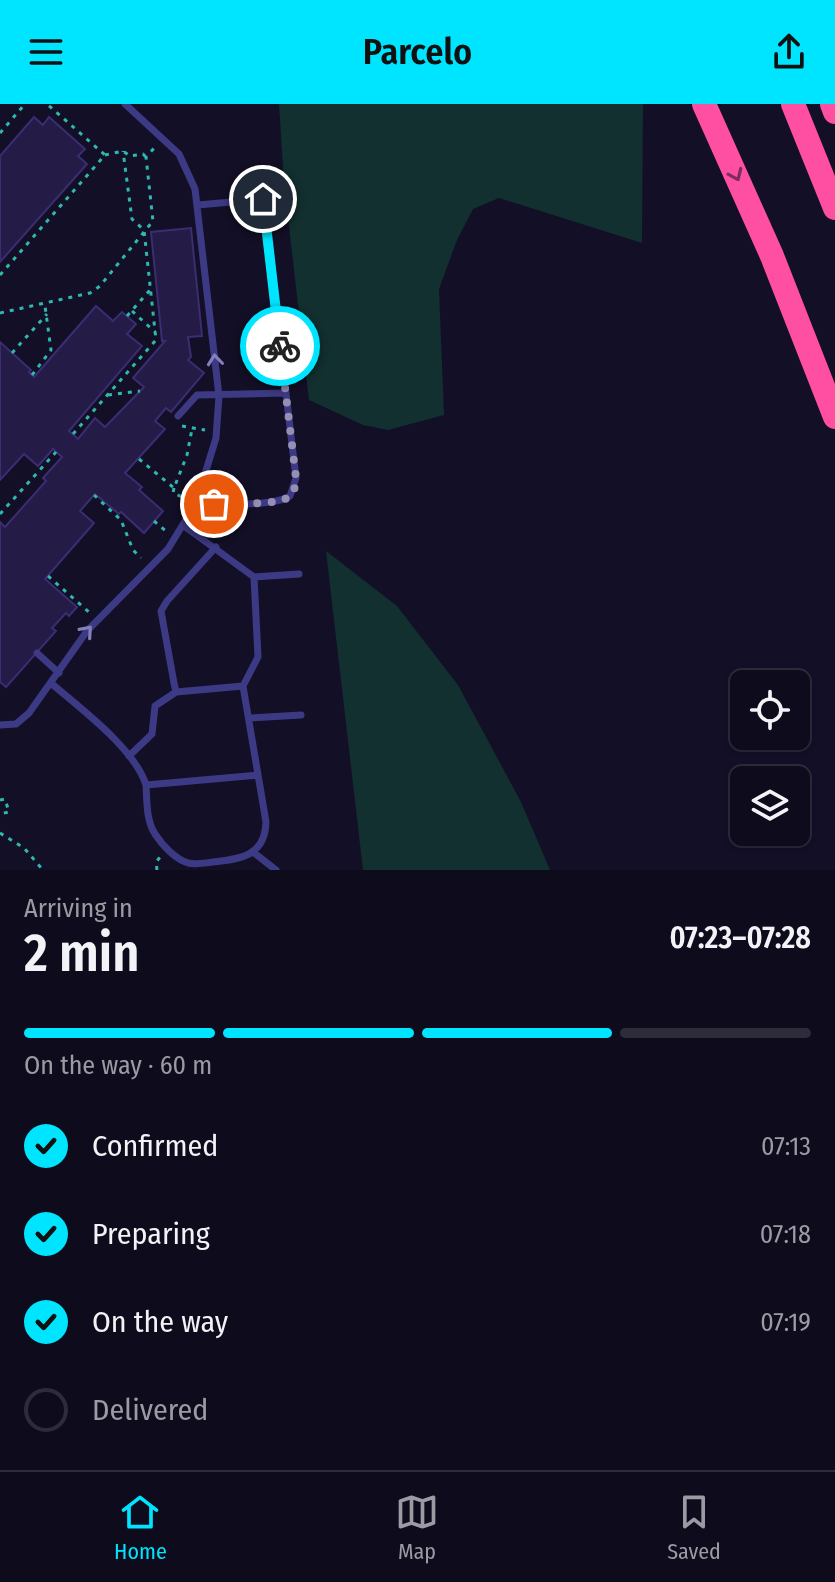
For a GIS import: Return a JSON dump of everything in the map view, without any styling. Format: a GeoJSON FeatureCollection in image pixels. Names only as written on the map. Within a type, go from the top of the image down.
{"type":"FeatureCollection","features":[{"type":"Feature","properties":{"kind":"highway"},"geometry":{"type":"LineString","coordinates":[[704,104],[772,256],[835,417]]}},
{"type":"Feature","properties":{"kind":"highway"},"geometry":{"type":"LineString","coordinates":[[793,104],[835,208]]}},
{"type":"Feature","properties":{"kind":"highway"},"geometry":{"type":"LineString","coordinates":[[832,104],[835,112]]}},
{"type":"Feature","properties":{"kind":"lane"},"geometry":{"type":"LineString","coordinates":[[0,725],[16,724],[22,720],[52,684],[76,644],[159,559],[184,526],[197,501],[216,438],[219,396],[198,205],[190,175],[179,154],[166,139],[125,104]]}},
{"type":"Feature","properties":{"kind":"lane"},"geometry":{"type":"LineString","coordinates":[[197,501],[211,504],[273,502],[290,496],[296,478],[263,199],[198,205]]}},
{"type":"Feature","properties":{"kind":"lane"},"geometry":{"type":"LineString","coordinates":[[178,416],[197,395],[285,393]]}},
{"type":"Feature","properties":{"kind":"lane"},"geometry":{"type":"LineString","coordinates":[[184,526],[254,577],[299,574]]}},
{"type":"Feature","properties":{"kind":"lane"},"geometry":{"type":"LineString","coordinates":[[176,692],[161,611],[216,547]]}},
{"type":"Feature","properties":{"kind":"lane"},"geometry":{"type":"LineString","coordinates":[[52,684],[129,756],[146,785],[148,819],[155,835],[184,866],[235,860],[253,852],[266,829],[243,686],[258,657],[254,577]]}},
{"type":"Feature","properties":{"kind":"lane"},"geometry":{"type":"LineString","coordinates":[[37,653],[59,673]]}},
{"type":"Feature","properties":{"kind":"lane"},"geometry":{"type":"LineString","coordinates":[[129,756],[152,734],[158,702],[176,692],[243,686]]}},
{"type":"Feature","properties":{"kind":"lane"},"geometry":{"type":"LineString","coordinates":[[250,718],[301,715]]}},
{"type":"Feature","properties":{"kind":"lane"},"geometry":{"type":"LineString","coordinates":[[146,785],[258,775]]}},
{"type":"Feature","properties":{"kind":"lane"},"geometry":{"type":"LineString","coordinates":[[253,852],[276,870]]}},
{"type":"Feature","properties":{"kind":"path"},"geometry":{"type":"LineString","coordinates":[[0,133],[25,104]]}},
{"type":"Feature","properties":{"kind":"path"},"geometry":{"type":"LineString","coordinates":[[47,104],[105,155]]}},
{"type":"Feature","properties":{"kind":"path"},"geometry":{"type":"LineString","coordinates":[[67,133],[73,127]]}},
{"type":"Feature","properties":{"kind":"path"},"geometry":{"type":"LineString","coordinates":[[0,313],[94,290],[153,221],[146,157],[157,145]]}},
{"type":"Feature","properties":{"kind":"path"},"geometry":{"type":"LineString","coordinates":[[73,434],[156,340],[144,230],[132,219],[123,151]]}},
{"type":"Feature","properties":{"kind":"path"},"geometry":{"type":"LineString","coordinates":[[0,275],[105,155],[123,151],[130,156],[143,154],[146,157]]}},
{"type":"Feature","properties":{"kind":"path"},"geometry":{"type":"LineString","coordinates":[[127,316],[151,289]]}},
{"type":"Feature","properties":{"kind":"path"},"geometry":{"type":"LineString","coordinates":[[32,375],[51,350],[45,304]]}},
{"type":"Feature","properties":{"kind":"path"},"geometry":{"type":"LineString","coordinates":[[132,311],[155,332]]}},
{"type":"Feature","properties":{"kind":"path"},"geometry":{"type":"LineString","coordinates":[[12,353],[47,313]]}},
{"type":"Feature","properties":{"kind":"path"},"geometry":{"type":"LineString","coordinates":[[107,395],[140,391]]}},
{"type":"Feature","properties":{"kind":"path"},"geometry":{"type":"LineString","coordinates":[[187,499],[173,493],[192,429]]}},
{"type":"Feature","properties":{"kind":"path"},"geometry":{"type":"LineString","coordinates":[[0,514],[56,452]]}},
{"type":"Feature","properties":{"kind":"path"},"geometry":{"type":"LineString","coordinates":[[139,459],[174,488]]}},
{"type":"Feature","properties":{"kind":"path"},"geometry":{"type":"LineString","coordinates":[[94,495],[121,520],[133,550],[144,561]]}},
{"type":"Feature","properties":{"kind":"path"},"geometry":{"type":"LineString","coordinates":[[154,521],[167,533],[174,523]]}},
{"type":"Feature","properties":{"kind":"path"},"geometry":{"type":"LineString","coordinates":[[48,576],[97,620]]}},
{"type":"Feature","properties":{"kind":"path"},"geometry":{"type":"LineString","coordinates":[[0,800],[5,799],[9,812],[0,814]]}},
{"type":"Feature","properties":{"kind":"path"},"geometry":{"type":"LineString","coordinates":[[0,833],[24,848],[43,870]]}},
{"type":"Feature","properties":{"kind":"path"},"geometry":{"type":"LineString","coordinates":[[156,862],[157,870]]}},
{"type":"Feature","properties":{"kind":"green space"},"geometry":{"type":"Polygon","coordinates":[[[279,104],[643,104],[642,243],[499,198],[473,209],[457,240],[439,289],[444,415],[388,430],[363,425],[309,400],[284,183],[279,104]]]}},
{"type":"Feature","properties":{"kind":"green space"},"geometry":{"type":"Polygon","coordinates":[[[326,551],[397,606],[458,685],[521,802],[550,870],[363,870],[326,551]]]}},
{"type":"Feature","properties":{"kind":"building"},"geometry":{"type":"Polygon","coordinates":[[[34,117],[43,125],[49,117],[85,149],[78,156],[87,164],[0,262],[0,156],[34,117]]]}},
{"type":"Feature","properties":{"kind":"building"},"geometry":{"type":"Polygon","coordinates":[[[191,228],[202,336],[188,337],[191,357],[188,360],[204,373],[171,412],[166,408],[155,421],[165,429],[125,473],[163,511],[144,533],[121,512],[119,514],[94,495],[80,511],[94,523],[45,579],[77,607],[69,616],[66,613],[52,628],[56,631],[6,687],[0,682],[0,522],[5,527],[46,481],[43,478],[62,457],[53,449],[38,466],[24,454],[0,480],[0,342],[31,370],[29,372],[34,377],[96,306],[113,321],[122,312],[136,324],[127,334],[142,346],[69,431],[78,439],[95,418],[105,427],[144,387],[133,378],[165,341],[162,341],[151,232],[191,228]]]}},
{"type":"Feature","properties":{"kind":"way so far"},"geometry":{"type":"LineString","coordinates":[[214,504],[279,501],[285,500],[294,491],[296,478],[280,346]]}},
{"type":"Feature","properties":{"kind":"route"},"geometry":{"type":"LineString","coordinates":[[263,199],[280,346]]}}]}
